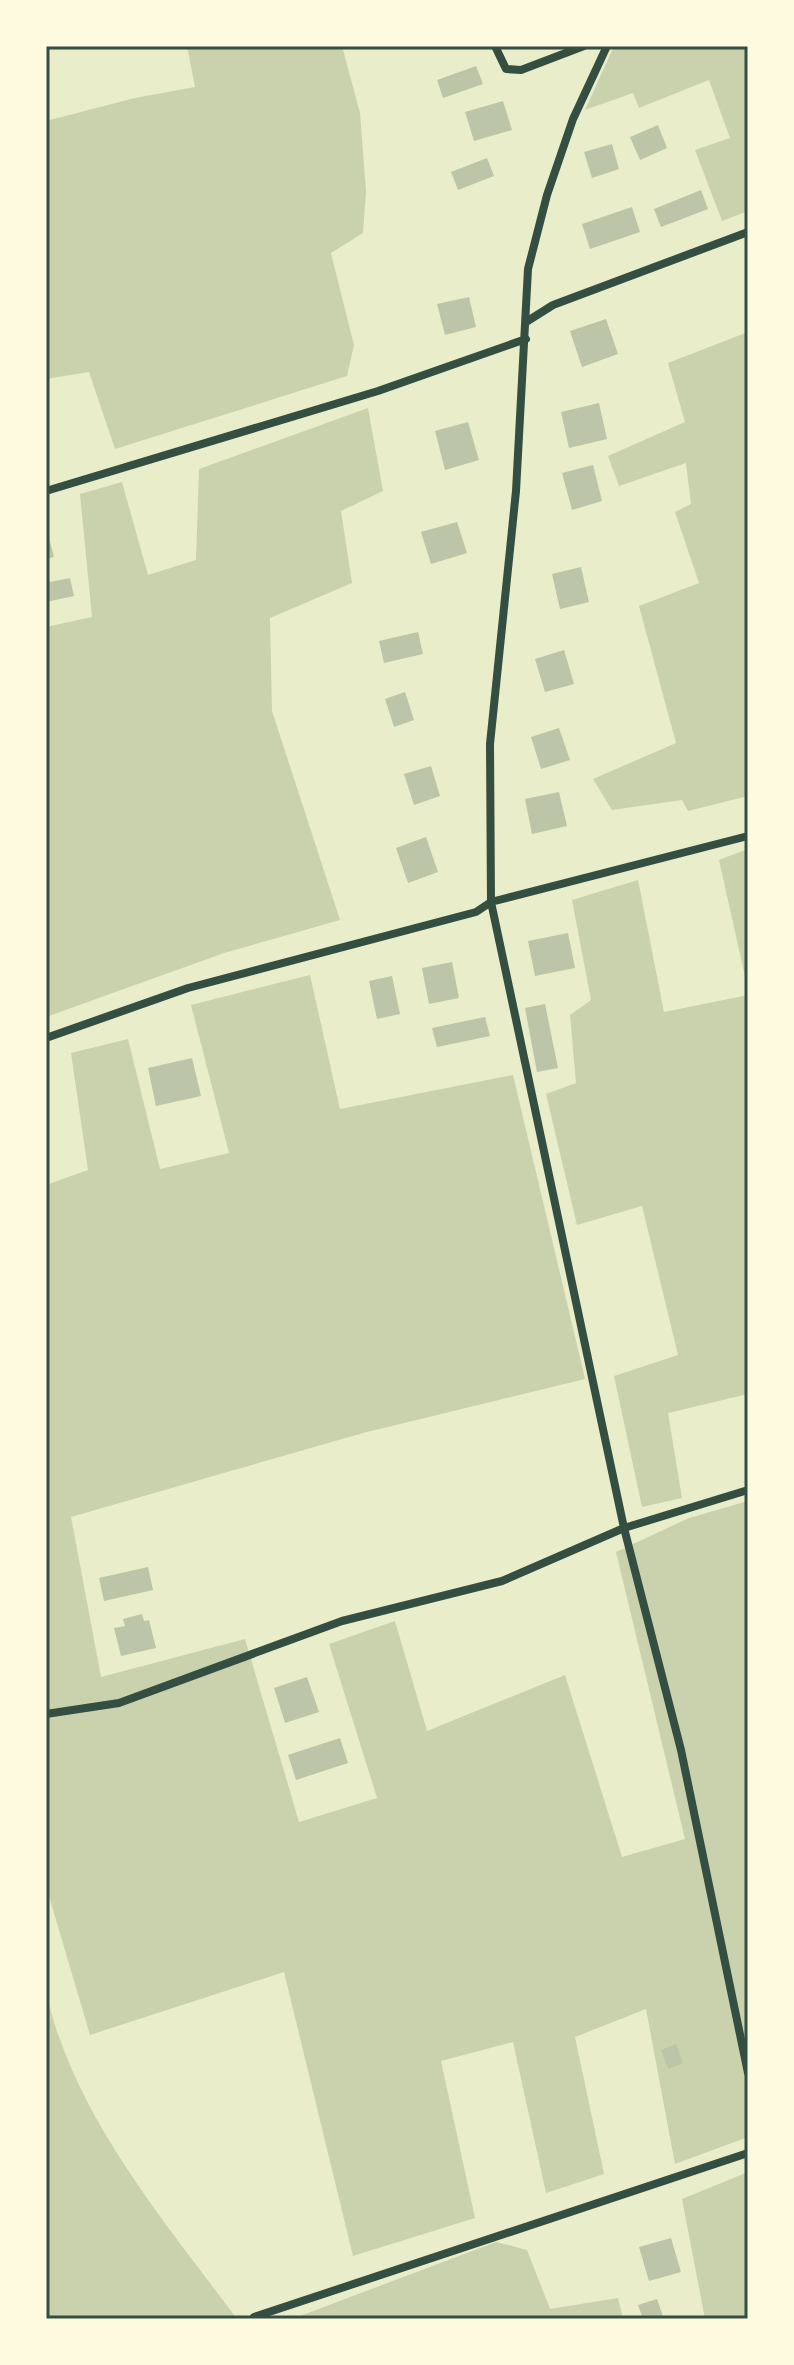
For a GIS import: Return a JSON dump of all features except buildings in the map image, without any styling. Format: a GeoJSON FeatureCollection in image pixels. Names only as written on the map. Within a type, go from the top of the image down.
{"type":"FeatureCollection","features":[{"type":"Feature","properties":{"kind":"street"},"geometry":{"type":"LineString","coordinates":[[495,46],[506,69],[521,70],[584,46]]}},
{"type":"Feature","properties":{"kind":"street"},"geometry":{"type":"LineString","coordinates":[[607,46],[573,119],[547,195],[528,269],[516,491],[490,744],[491,902],[624,1528],[681,1750],[748,2073]]}},
{"type":"Feature","properties":{"kind":"street"},"geometry":{"type":"LineString","coordinates":[[526,322],[553,305],[748,232]]}},
{"type":"Feature","properties":{"kind":"street"},"geometry":{"type":"LineString","coordinates":[[46,491],[378,391],[526,339]]}},
{"type":"Feature","properties":{"kind":"street"},"geometry":{"type":"LineString","coordinates":[[46,1038],[188,988],[476,912],[491,902],[748,836]]}},
{"type":"Feature","properties":{"kind":"street"},"geometry":{"type":"LineString","coordinates":[[46,1714],[119,1703],[342,1621],[502,1581],[624,1528],[748,1490]]}},
{"type":"Feature","properties":{"kind":"street"},"geometry":{"type":"LineString","coordinates":[[254,2317],[748,2153]]}},
{"type":"Feature","properties":{"kind":"green space"},"geometry":{"type":"Polygon","coordinates":[[[187,46],[342,46],[360,113],[366,191],[363,233],[331,253],[354,345],[347,376],[115,449],[89,372],[46,379],[46,121],[135,98],[195,87],[187,46]]]}},
{"type":"Feature","properties":{"kind":"green space"},"geometry":{"type":"Polygon","coordinates":[[[614,46],[748,46],[748,211],[722,221],[695,150],[730,138],[709,80],[639,108],[633,93],[585,110],[614,46]]]}},
{"type":"Feature","properties":{"kind":"green space"},"geometry":{"type":"Polygon","coordinates":[[[748,332],[748,796],[688,811],[682,800],[612,810],[593,779],[676,743],[639,606],[699,583],[675,512],[691,504],[686,463],[619,486],[608,456],[685,422],[668,363],[748,332]]]}},
{"type":"Feature","properties":{"kind":"green space"},"geometry":{"type":"Polygon","coordinates":[[[368,408],[383,491],[341,511],[352,583],[270,618],[272,711],[340,920],[224,953],[46,1017],[46,627],[92,617],[80,494],[122,482],[148,575],[196,560],[199,469],[368,408]]]}},
{"type":"Feature","properties":{"kind":"green space"},"geometry":{"type":"Polygon","coordinates":[[[748,849],[748,990],[719,860],[748,849]]]}},
{"type":"Feature","properties":{"kind":"green space"},"geometry":{"type":"Polygon","coordinates":[[[638,880],[664,1012],[748,995],[748,1394],[668,1413],[682,1498],[642,1507],[614,1376],[678,1355],[642,1206],[577,1225],[546,1094],[576,1083],[570,1015],[591,1000],[572,900],[638,880]]]}},
{"type":"Feature","properties":{"kind":"green space"},"geometry":{"type":"Polygon","coordinates":[[[310,975],[340,1109],[513,1075],[585,1379],[363,1433],[71,1517],[101,1677],[245,1639],[299,1822],[377,1798],[329,1644],[395,1621],[427,1731],[565,1675],[622,1857],[685,1839],[616,1552],[689,1518],[748,1501],[748,2137],[675,2164],[646,2009],[575,2037],[604,2174],[546,2193],[513,2042],[441,2061],[475,2218],[353,2256],[284,1972],[90,2035],[46,1886],[46,1185],[88,1170],[71,1053],[128,1039],[160,1169],[229,1153],[191,1005],[310,975]]]}},
{"type":"Feature","properties":{"kind":"green space"},"geometry":{"type":"Polygon","coordinates":[[[46,1992],[59,2038],[99,2124],[151,2204],[237,2319],[46,2319],[46,1992]]]}},
{"type":"Feature","properties":{"kind":"green space"},"geometry":{"type":"Polygon","coordinates":[[[748,2172],[748,2319],[705,2319],[682,2199],[748,2172]]]}},
{"type":"Feature","properties":{"kind":"green space"},"geometry":{"type":"Polygon","coordinates":[[[496,2242],[527,2250],[550,2309],[618,2298],[623,2319],[292,2319],[496,2242]]]}}]}
